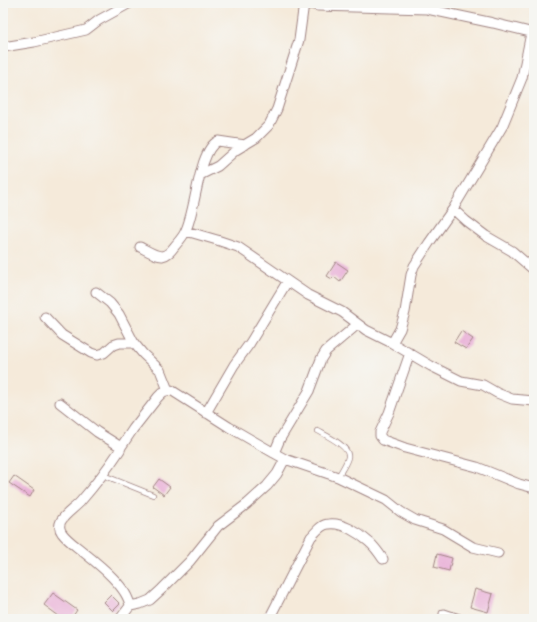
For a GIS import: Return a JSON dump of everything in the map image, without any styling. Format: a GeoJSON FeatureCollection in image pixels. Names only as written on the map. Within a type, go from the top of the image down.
{"type":"FeatureCollection","features":[{"type":"Feature","properties":{"kind":"street"},"geometry":{"type":"LineString","coordinates":[[3,47],[34,42],[86,30],[99,20],[130,3]]}},
{"type":"Feature","properties":{"kind":"street"},"geometry":{"type":"LineString","coordinates":[[200,175],[218,166],[236,150],[256,138],[269,125],[277,109],[299,40],[305,3],[318,6],[427,9],[486,21],[532,33],[522,78],[502,128],[453,209],[414,266],[411,275],[405,312],[400,329],[392,343]]}},
{"type":"Feature","properties":{"kind":"street"},"geometry":{"type":"LineString","coordinates":[[140,247],[156,255],[163,256],[169,253],[186,232],[200,175],[210,147],[218,140],[245,145]]}},
{"type":"Feature","properties":{"kind":"street"},"geometry":{"type":"LineString","coordinates":[[453,209],[476,228],[512,251],[534,270]]}},
{"type":"Feature","properties":{"kind":"street"},"geometry":{"type":"LineString","coordinates":[[186,232],[238,247],[287,282],[308,295],[342,312],[366,330],[461,381],[483,385],[505,397],[512,399],[534,401]]}},
{"type":"Feature","properties":{"kind":"street"},"geometry":{"type":"LineString","coordinates":[[206,413],[234,365],[250,343],[287,282]]}},
{"type":"Feature","properties":{"kind":"street"},"geometry":{"type":"LineString","coordinates":[[96,292],[110,303],[119,314],[134,343],[160,370],[168,390]]}},
{"type":"Feature","properties":{"kind":"street"},"geometry":{"type":"LineString","coordinates":[[45,317],[62,335],[91,353],[97,355],[104,353],[119,343],[134,343]]}},
{"type":"Feature","properties":{"kind":"street"},"geometry":{"type":"LineString","coordinates":[[274,453],[280,439],[309,391],[321,359],[326,351],[358,324]]}},
{"type":"Feature","properties":{"kind":"street"},"geometry":{"type":"LineString","coordinates":[[410,353],[389,413],[380,432],[380,436],[383,440],[405,448],[477,467],[519,484],[534,488]]}},
{"type":"Feature","properties":{"kind":"street"},"geometry":{"type":"LineString","coordinates":[[130,606],[125,594],[116,582],[92,559],[70,541],[62,532],[60,527],[65,516],[80,502],[103,475],[133,429],[163,392],[168,390],[171,390],[206,413],[285,459],[338,477],[386,500],[401,512],[415,520],[443,529],[474,547],[498,553]]}},
{"type":"Feature","properties":{"kind":"street"},"geometry":{"type":"LineString","coordinates":[[60,403],[97,432],[121,447]]}},
{"type":"Feature","properties":{"kind":"street"},"geometry":{"type":"LineString","coordinates":[[120,619],[130,606],[150,600],[162,589],[190,561],[218,526],[248,504],[267,486],[277,474],[285,459]]}},
{"type":"Feature","properties":{"kind":"street"},"geometry":{"type":"LineString","coordinates":[[269,619],[311,537],[321,526],[328,524],[339,525],[357,533],[370,542],[383,559]]}},
{"type":"Feature","properties":{"kind":"street"},"geometry":{"type":"LineString","coordinates":[[444,614],[458,619]]}},
{"type":"Feature","properties":{"kind":"lane"},"geometry":{"type":"LineString","coordinates":[[318,431],[345,447],[348,452],[348,457],[338,477]]}},
{"type":"Feature","properties":{"kind":"lane"},"geometry":{"type":"LineString","coordinates":[[103,475],[153,495]]}},
{"type":"Feature","properties":{"kind":"building"},"geometry":{"type":"Polygon","coordinates":[[[336,262],[348,270],[340,282],[334,277],[332,279],[327,276],[336,262]]]}},
{"type":"Feature","properties":{"kind":"building"},"geometry":{"type":"Polygon","coordinates":[[[461,331],[473,339],[466,349],[454,342],[461,331]]]}},
{"type":"Feature","properties":{"kind":"building"},"geometry":{"type":"Polygon","coordinates":[[[14,476],[34,490],[30,497],[9,483],[14,476]]]}},
{"type":"Feature","properties":{"kind":"building"},"geometry":{"type":"Polygon","coordinates":[[[159,479],[170,487],[164,495],[153,487],[159,479]]]}},
{"type":"Feature","properties":{"kind":"building"},"geometry":{"type":"Polygon","coordinates":[[[437,554],[452,558],[449,571],[434,567],[437,554]]]}},
{"type":"Feature","properties":{"kind":"building"},"geometry":{"type":"Polygon","coordinates":[[[475,589],[493,594],[488,612],[470,607],[475,589]]]}},
{"type":"Feature","properties":{"kind":"building"},"geometry":{"type":"Polygon","coordinates":[[[53,593],[77,610],[71,619],[63,619],[44,605],[53,593]]]}},
{"type":"Feature","properties":{"kind":"building"},"geometry":{"type":"Polygon","coordinates":[[[111,595],[120,604],[113,611],[104,602],[111,595]]]}}]}
